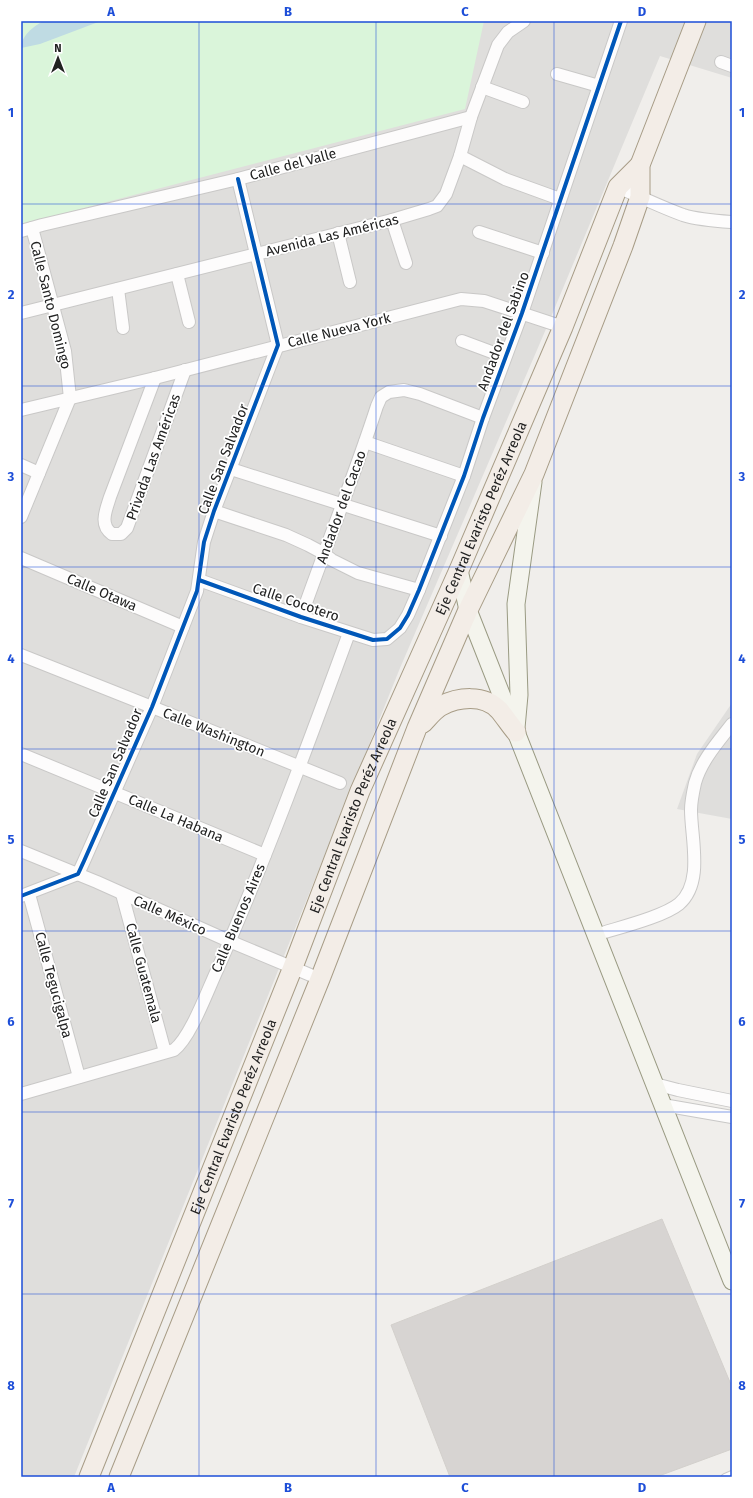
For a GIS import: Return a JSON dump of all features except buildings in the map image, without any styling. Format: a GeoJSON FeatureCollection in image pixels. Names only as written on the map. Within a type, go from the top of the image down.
{"type":"FeatureCollection","features":[{"type":"Feature","properties":{"kind":"main road","name":"Eje Central Evaristo Peréz Arreola"},"geometry":{"type":"LineString","coordinates":[[119,1477],[320,979],[418,728],[468,610],[534,474],[623,246],[640,197],[640,166],[696,21]]}},
{"type":"Feature","properties":{"kind":"main road","name":"Eje Central Evaristo Peréz Arreola"},"geometry":{"type":"LineString","coordinates":[[89,1477],[293,967],[360,791],[459,570],[563,327],[618,187],[640,166]]}},
{"type":"Feature","properties":{"kind":"main road"},"geometry":{"type":"LineString","coordinates":[[516,732],[519,695],[516,604],[534,474]]}},
{"type":"Feature","properties":{"kind":"main road"},"geometry":{"type":"LineString","coordinates":[[459,570],[468,610],[732,1281]]}},
{"type":"Feature","properties":{"kind":"main road"},"geometry":{"type":"LineString","coordinates":[[418,728],[440,707],[461,699],[475,699],[486,701],[498,709],[516,732]]}},
{"type":"Feature","properties":{"kind":"main road"},"geometry":{"type":"LineString","coordinates":[[204,1189],[230,1200]]}},
{"type":"Feature","properties":{"kind":"street","name":"Avenida Las Américas"},"geometry":{"type":"LineString","coordinates":[[21,313],[392,220],[437,206],[446,194],[460,156],[471,117],[498,45],[508,32],[524,21]]}},
{"type":"Feature","properties":{"kind":"street","name":"Andador del Sabino"},"geometry":{"type":"LineString","coordinates":[[387,639],[400,628],[408,616],[464,476],[482,418],[522,313],[621,21]]}},
{"type":"Feature","properties":{"kind":"street"},"geometry":{"type":"LineString","coordinates":[[557,74],[599,86]]}},
{"type":"Feature","properties":{"kind":"street"},"geometry":{"type":"LineString","coordinates":[[482,87],[523,102]]}},
{"type":"Feature","properties":{"kind":"street","name":"Calle del Valle"},"geometry":{"type":"LineString","coordinates":[[27,230],[238,179],[471,117]]}},
{"type":"Feature","properties":{"kind":"street"},"geometry":{"type":"LineString","coordinates":[[460,156],[505,179],[560,199]]}},
{"type":"Feature","properties":{"kind":"street"},"geometry":{"type":"LineString","coordinates":[[238,179],[278,345]]}},
{"type":"Feature","properties":{"kind":"street"},"geometry":{"type":"LineString","coordinates":[[618,187],[684,215],[707,220],[732,222]]}},
{"type":"Feature","properties":{"kind":"street"},"geometry":{"type":"LineString","coordinates":[[392,220],[406,263]]}},
{"type":"Feature","properties":{"kind":"street","name":"Calle Santo Domingo"},"geometry":{"type":"LineString","coordinates":[[21,517],[70,398],[65,351],[54,305],[27,230]]}},
{"type":"Feature","properties":{"kind":"street"},"geometry":{"type":"LineString","coordinates":[[479,232],[542,253]]}},
{"type":"Feature","properties":{"kind":"street"},"geometry":{"type":"LineString","coordinates":[[338,233],[350,282]]}},
{"type":"Feature","properties":{"kind":"street"},"geometry":{"type":"LineString","coordinates":[[177,274],[189,322]]}},
{"type":"Feature","properties":{"kind":"street"},"geometry":{"type":"LineString","coordinates":[[118,289],[123,328]]}},
{"type":"Feature","properties":{"kind":"street","name":"Calle Nueva York"},"geometry":{"type":"LineString","coordinates":[[21,410],[155,378],[278,345],[461,299],[484,300],[563,327]]}},
{"type":"Feature","properties":{"kind":"street"},"geometry":{"type":"LineString","coordinates":[[462,341],[506,357]]}},
{"type":"Feature","properties":{"kind":"street","name":"Calle San Salvador"},"geometry":{"type":"LineString","coordinates":[[78,874],[152,707],[183,627],[199,580],[204,542],[214,512],[278,345]]}},
{"type":"Feature","properties":{"kind":"street","name":"Privada Las Américas"},"geometry":{"type":"LineString","coordinates":[[155,378],[105,513],[104,521],[106,528],[112,534],[121,534],[127,528],[185,370]]}},
{"type":"Feature","properties":{"kind":"street","name":"Andador del Cacao"},"geometry":{"type":"LineString","coordinates":[[301,616],[381,397],[389,392],[404,390],[420,394],[482,418]]}},
{"type":"Feature","properties":{"kind":"street"},"geometry":{"type":"LineString","coordinates":[[365,442],[464,476]]}},
{"type":"Feature","properties":{"kind":"street"},"geometry":{"type":"LineString","coordinates":[[21,464],[39,473]]}},
{"type":"Feature","properties":{"kind":"street"},"geometry":{"type":"LineString","coordinates":[[231,469],[441,536]]}},
{"type":"Feature","properties":{"kind":"street"},"geometry":{"type":"LineString","coordinates":[[214,512],[286,535],[308,545],[332,560],[358,573],[419,590]]}},
{"type":"Feature","properties":{"kind":"street","name":"Calle Otawa"},"geometry":{"type":"LineString","coordinates":[[21,558],[183,627]]}},
{"type":"Feature","properties":{"kind":"street","name":"Calle Cocotero"},"geometry":{"type":"LineString","coordinates":[[199,580],[349,633],[373,640],[387,639]]}},
{"type":"Feature","properties":{"kind":"street","name":"Calle Buenos Aires"},"geometry":{"type":"LineString","coordinates":[[21,1094],[174,1050],[179,1046],[186,1036],[229,941],[265,855],[300,767],[349,633]]}},
{"type":"Feature","properties":{"kind":"street","name":"Calle Washington"},"geometry":{"type":"LineString","coordinates":[[21,655],[340,783]]}},
{"type":"Feature","properties":{"kind":"street"},"geometry":{"type":"LineString","coordinates":[[596,935],[659,914],[680,903],[686,894],[694,871],[695,855],[691,810],[696,781],[709,754],[732,724]]}},
{"type":"Feature","properties":{"kind":"street","name":"Calle La Habana"},"geometry":{"type":"LineString","coordinates":[[21,754],[265,855]]}},
{"type":"Feature","properties":{"kind":"street","name":"Calle México"},"geometry":{"type":"LineString","coordinates":[[21,851],[78,874],[229,941],[320,979]]}},
{"type":"Feature","properties":{"kind":"street"},"geometry":{"type":"LineString","coordinates":[[25,895],[78,874]]}},
{"type":"Feature","properties":{"kind":"street","name":"Calle Guatemala"},"geometry":{"type":"LineString","coordinates":[[122,894],[165,1052]]}},
{"type":"Feature","properties":{"kind":"street","name":"Calle Tegucigalpa"},"geometry":{"type":"LineString","coordinates":[[25,895],[80,1077]]}},
{"type":"Feature","properties":{"kind":"street"},"geometry":{"type":"LineString","coordinates":[[655,1084],[732,1101]]}},
{"type":"Feature","properties":{"kind":"street"},"geometry":{"type":"LineString","coordinates":[[663,1104],[732,1117]]}},
{"type":"Feature","properties":{"kind":"lane"},"geometry":{"type":"LineString","coordinates":[[724,1477],[732,1474]]}},
{"type":"Feature","properties":{"kind":"shaded area"},"geometry":{"type":"Polygon","coordinates":[[[21,21],[732,21],[732,78],[660,56],[543,336],[400,668],[74,1477],[21,1477],[21,21]]]}},
{"type":"Feature","properties":{"kind":"shaded area"},"geometry":{"type":"Polygon","coordinates":[[[732,703],[732,819],[677,809],[697,754],[732,703]]]}},
{"type":"Feature","properties":{"kind":"green space"},"geometry":{"type":"Polygon","coordinates":[[[21,21],[484,21],[465,109],[26,223],[21,226],[21,21]]]}},
{"type":"Feature","properties":{"kind":"water"},"geometry":{"type":"Polygon","coordinates":[[[43,21],[101,21],[40,44],[21,48],[25,36],[43,21]]]}},
{"type":"Feature","properties":{"kind":"cycle path"},"geometry":{"type":"LineString","coordinates":[[199,580],[301,617],[373,640],[387,639],[400,628],[408,615],[419,590],[464,476],[483,418],[522,313],[621,21]]}},
{"type":"Feature","properties":{"kind":"cycle path"},"geometry":{"type":"LineString","coordinates":[[21,896],[78,874],[152,707],[197,591],[204,542],[214,511],[278,345],[238,179]]}}]}
